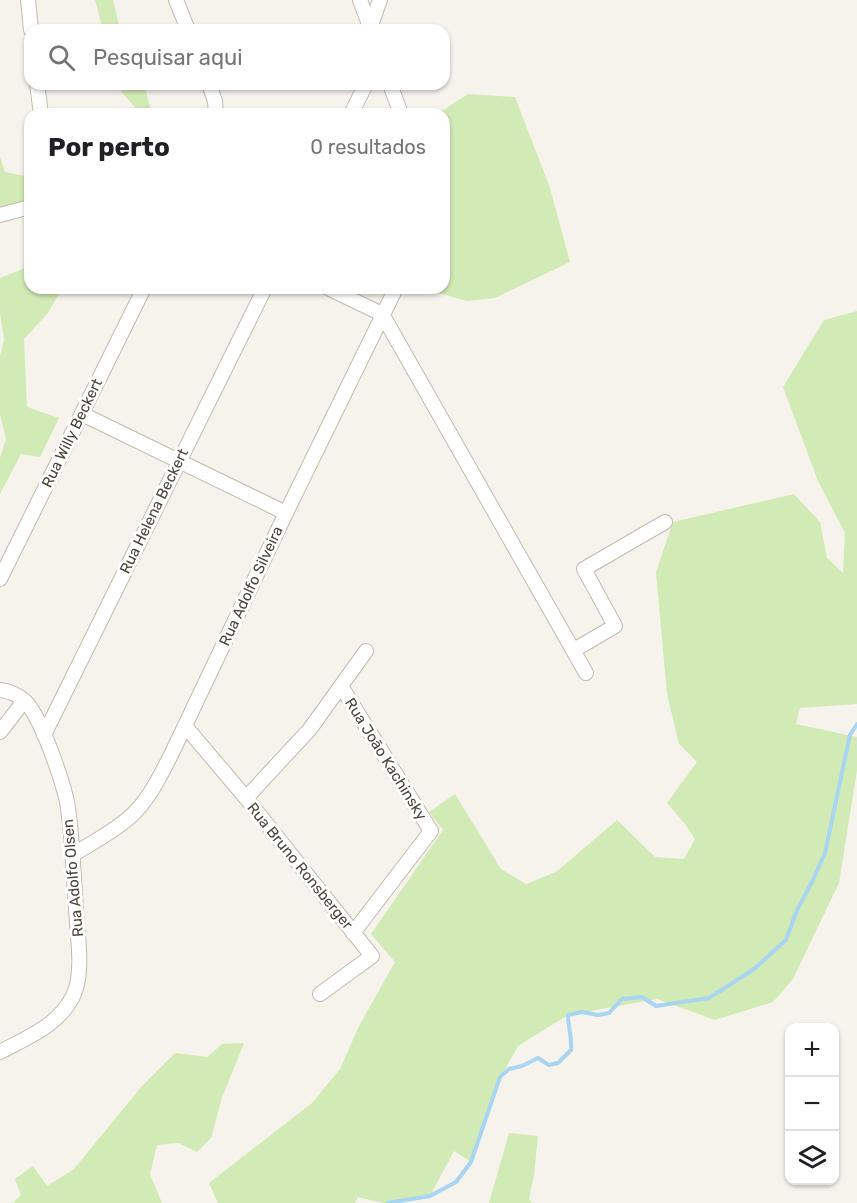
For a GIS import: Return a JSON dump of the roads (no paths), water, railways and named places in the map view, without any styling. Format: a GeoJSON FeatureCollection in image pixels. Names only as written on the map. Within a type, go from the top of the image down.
{"type":"FeatureCollection","features":[{"type":"Feature","properties":{"kind":"street"},"geometry":{"type":"LineString","coordinates":[[28,0],[30,24]]}},
{"type":"Feature","properties":{"kind":"street"},"geometry":{"type":"LineString","coordinates":[[176,0],[186,24]]}},
{"type":"Feature","properties":{"kind":"street"},"geometry":{"type":"LineString","coordinates":[[360,0],[369,24]]}},
{"type":"Feature","properties":{"kind":"street"},"geometry":{"type":"LineString","coordinates":[[373,24],[380,0]]}},
{"type":"Feature","properties":{"kind":"street"},"geometry":{"type":"LineString","coordinates":[[39,90],[40,108]]}},
{"type":"Feature","properties":{"kind":"street"},"geometry":{"type":"LineString","coordinates":[[211,90],[216,108]]}},
{"type":"Feature","properties":{"kind":"street"},"geometry":{"type":"LineString","coordinates":[[354,108],[363,90]]}},
{"type":"Feature","properties":{"kind":"street"},"geometry":{"type":"LineString","coordinates":[[392,90],[399,108]]}},
{"type":"Feature","properties":{"kind":"street"},"geometry":{"type":"LineString","coordinates":[[0,215],[24,209]]}},
{"type":"Feature","properties":{"kind":"street","name":"Rua Willy Beckert"},"geometry":{"type":"LineString","coordinates":[[0,579],[141,294]]}},
{"type":"Feature","properties":{"kind":"street","name":"Rua Helena Beckert"},"geometry":{"type":"LineString","coordinates":[[44,735],[262,294]]}},
{"type":"Feature","properties":{"kind":"street"},"geometry":{"type":"LineString","coordinates":[[340,294],[382,314],[586,673]]}},
{"type":"Feature","properties":{"kind":"street","name":"Rua Adolfo Silveira"},"geometry":{"type":"LineString","coordinates":[[72,855],[131,816],[142,804],[163,771],[393,294]]}},
{"type":"Feature","properties":{"kind":"street"},"geometry":{"type":"LineString","coordinates":[[82,414],[286,513]]}},
{"type":"Feature","properties":{"kind":"street"},"geometry":{"type":"LineString","coordinates":[[574,650],[615,626],[584,569],[664,522]]}},
{"type":"Feature","properties":{"kind":"street"},"geometry":{"type":"LineString","coordinates":[[246,798],[310,729],[366,651]]}},
{"type":"Feature","properties":{"kind":"street","name":"Rua João Kachinsky"},"geometry":{"type":"LineString","coordinates":[[341,686],[432,831],[353,933]]}},
{"type":"Feature","properties":{"kind":"street"},"geometry":{"type":"LineString","coordinates":[[0,690],[24,701],[0,732]]}},
{"type":"Feature","properties":{"kind":"street","name":"Rua Adolfo Olsen"},"geometry":{"type":"LineString","coordinates":[[0,1052],[62,1014],[75,993],[79,972],[67,804],[37,718],[24,701]]}},
{"type":"Feature","properties":{"kind":"street","name":"Rua Bruno Ronsberger"},"geometry":{"type":"LineString","coordinates":[[185,726],[246,798],[372,956],[320,994]]}},
{"type":"Feature","properties":{"kind":"waterway"},"geometry":{"type":"LineString","coordinates":[[388,1203],[430,1196],[456,1182],[471,1162],[500,1077],[509,1069],[522,1066],[538,1058],[549,1065],[558,1063],[571,1050],[568,1015],[582,1012],[598,1015],[609,1013],[622,999],[642,997],[656,1006],[709,998],[754,969],[786,940],[797,910],[825,853],[850,735],[857,724]]}}]}
